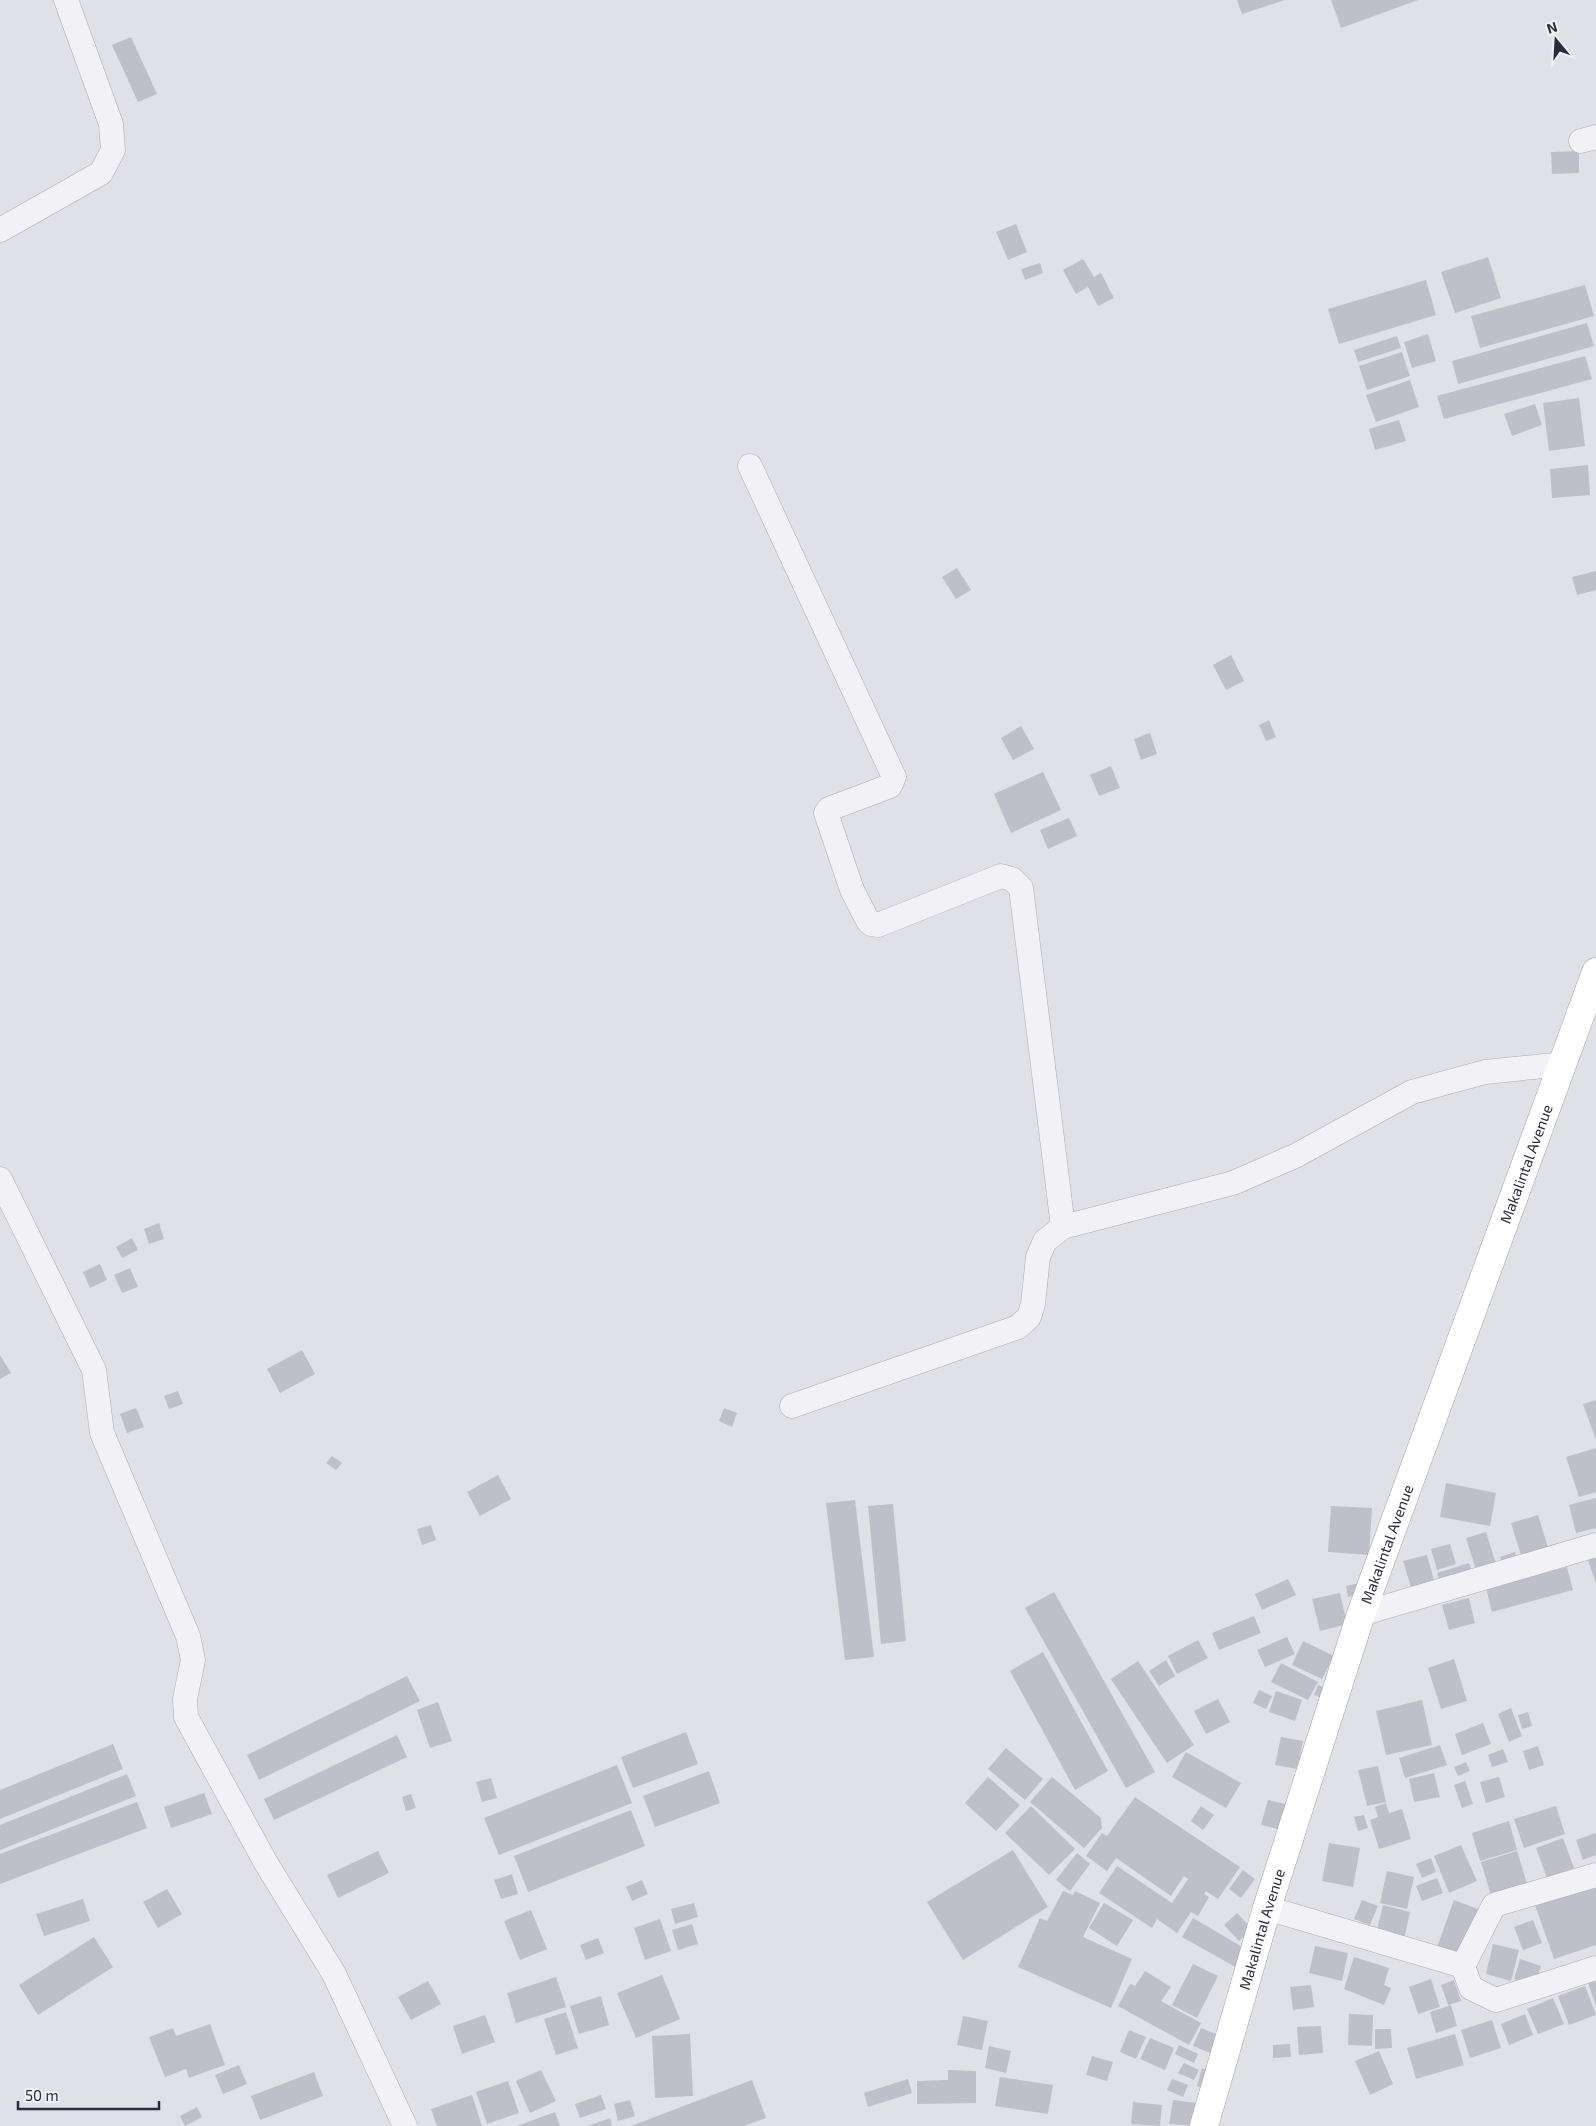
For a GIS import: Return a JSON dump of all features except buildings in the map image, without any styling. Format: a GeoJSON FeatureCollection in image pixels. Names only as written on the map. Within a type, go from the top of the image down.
{"type":"FeatureCollection","features":[{"type":"Feature","properties":{"kind":"main road","name":"Makalintal Avenue"},"geometry":{"type":"LineString","coordinates":[[1204,2126],[1267,1908],[1361,1614],[1564,1064],[1596,972]]}},
{"type":"Feature","properties":{"kind":"street"},"geometry":{"type":"LineString","coordinates":[[0,230],[101,173],[112,150],[111,124],[66,0]]}},
{"type":"Feature","properties":{"kind":"street"},"geometry":{"type":"LineString","coordinates":[[750,466],[894,777],[890,786],[829,809],[826,812],[852,890],[868,921],[871,924],[878,924],[1001,876],[1012,879],[1021,888],[1063,1227]]}},
{"type":"Feature","properties":{"kind":"street"},"geometry":{"type":"LineString","coordinates":[[792,1406],[1018,1327],[1029,1317],[1033,1304],[1038,1257],[1045,1241],[1063,1227],[1233,1183],[1295,1156],[1412,1092],[1485,1072],[1564,1064]]}},
{"type":"Feature","properties":{"kind":"street"},"geometry":{"type":"LineString","coordinates":[[0,1179],[94,1370],[102,1433],[188,1636],[192,1660],[186,1700],[186,1717],[266,1863],[334,1974],[405,2126]]}},
{"type":"Feature","properties":{"kind":"street"},"geometry":{"type":"LineString","coordinates":[[1361,1614],[1596,1545]]}},
{"type":"Feature","properties":{"kind":"street"},"geometry":{"type":"LineString","coordinates":[[1596,1875],[1494,1905],[1463,1966],[1471,1988],[1496,2000],[1596,1968]]}},
{"type":"Feature","properties":{"kind":"street"},"geometry":{"type":"LineString","coordinates":[[1267,1908],[1463,1966]]}}]}
